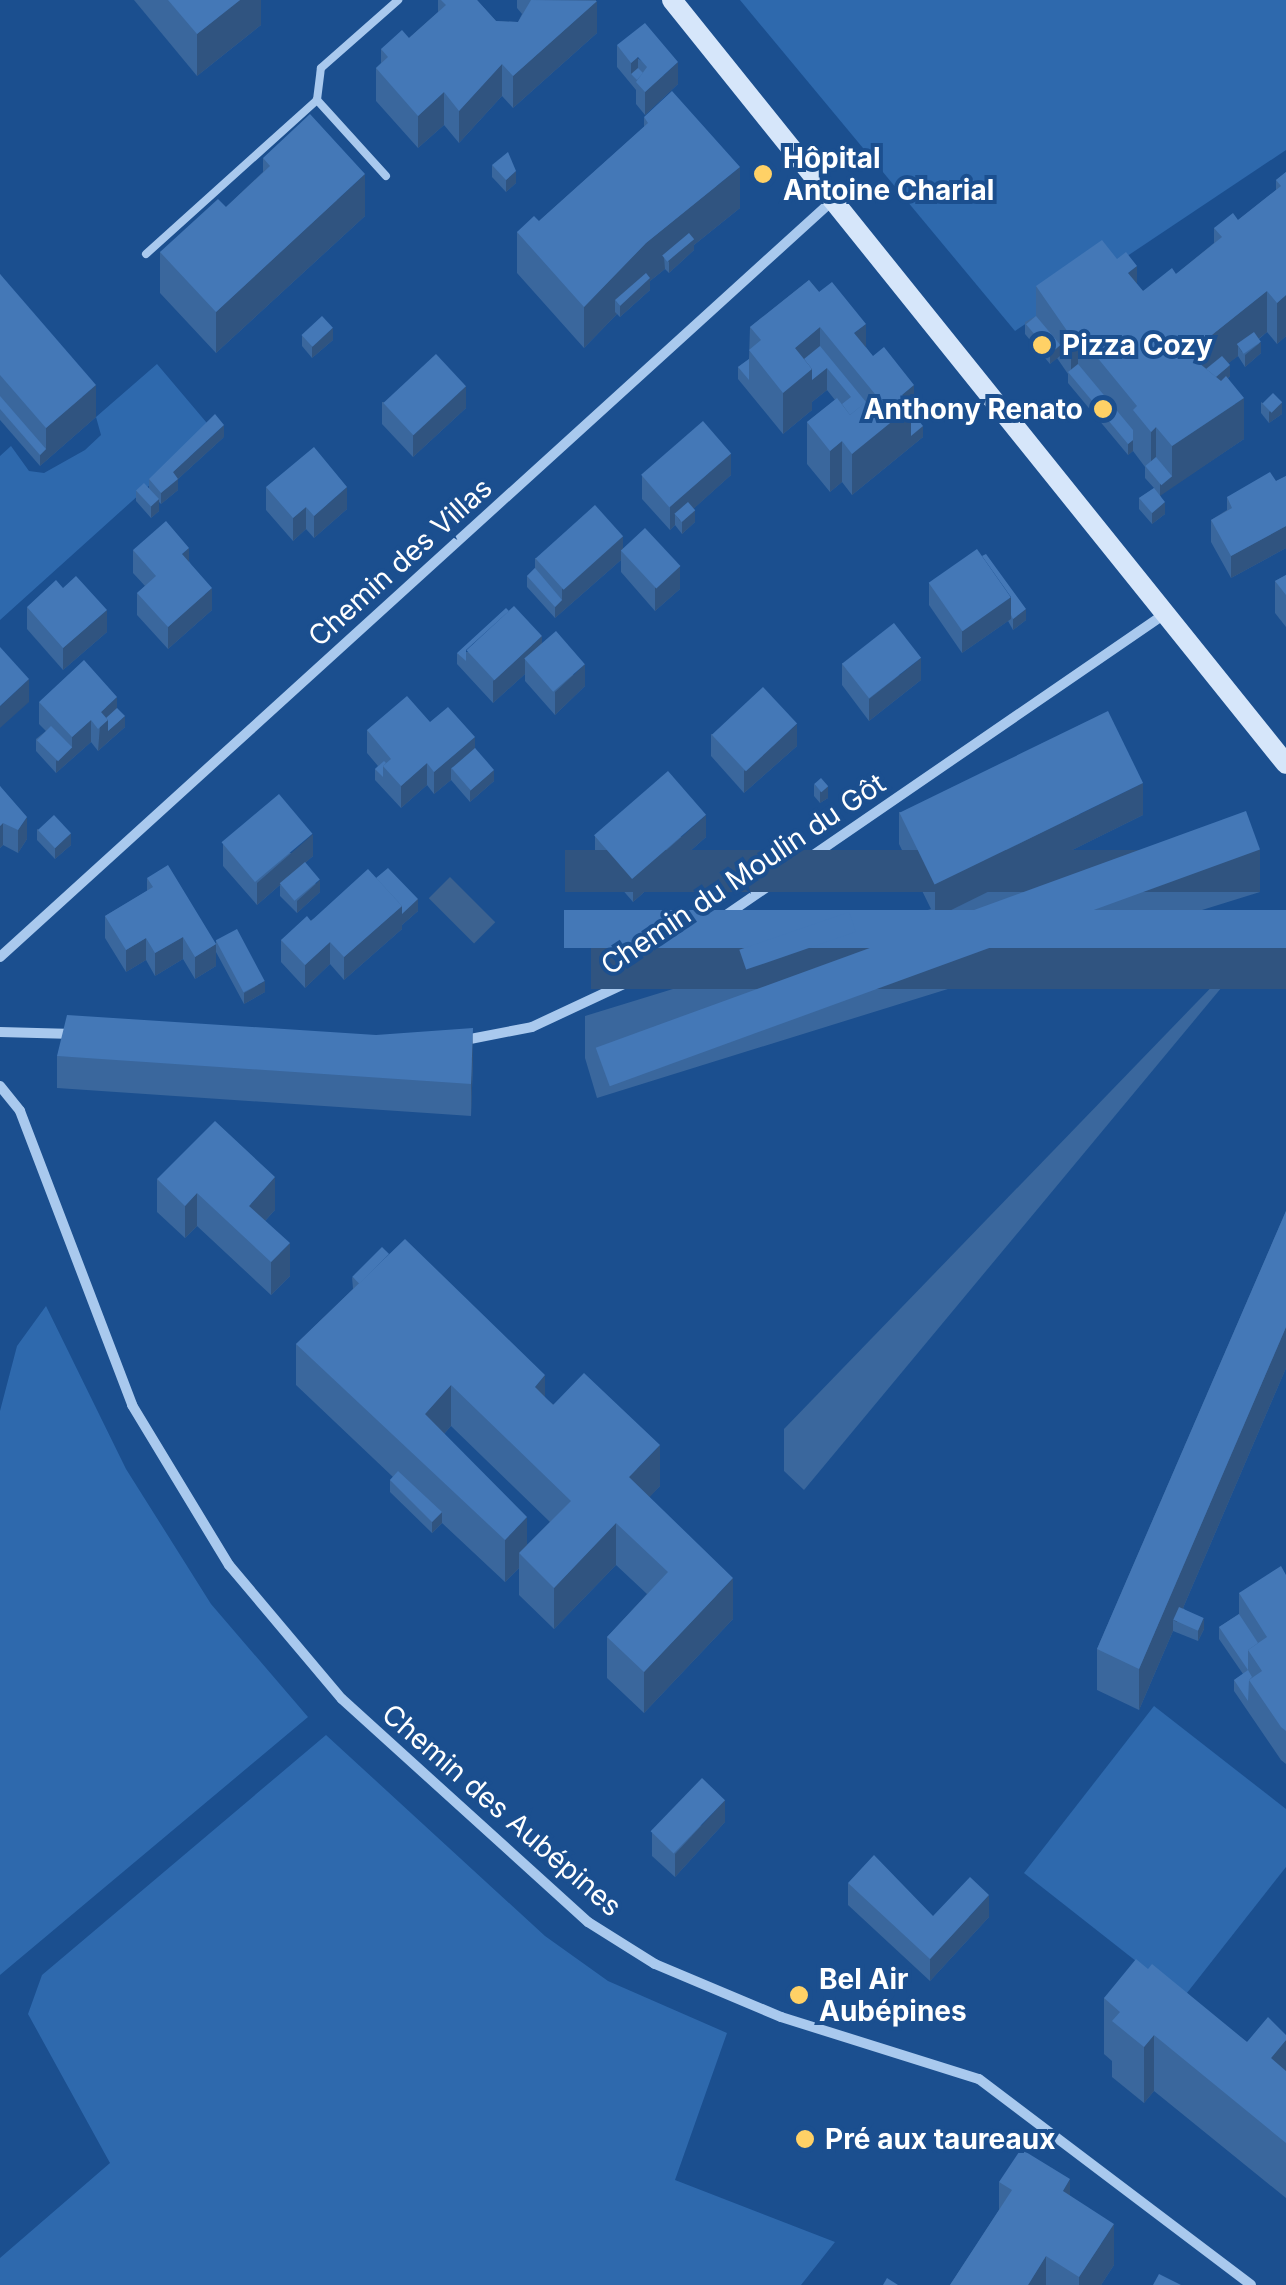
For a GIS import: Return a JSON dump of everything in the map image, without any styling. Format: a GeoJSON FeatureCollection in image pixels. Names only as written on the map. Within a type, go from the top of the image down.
{"type":"FeatureCollection","features":[{"type":"Feature","properties":{"kind":"main road"},"geometry":{"type":"LineString","coordinates":[[672,0],[1286,764]]}},
{"type":"Feature","properties":{"kind":"street","name":"Chemin des Villas"},"geometry":{"type":"LineString","coordinates":[[0,957],[832,201]]}},
{"type":"Feature","properties":{"kind":"street","name":"Chemin du Moulin du Gôt"},"geometry":{"type":"LineString","coordinates":[[440,1046],[532,1027],[630,982],[1166,613]]}},
{"type":"Feature","properties":{"kind":"street"},"geometry":{"type":"LineString","coordinates":[[0,1032],[89,1035]]}},
{"type":"Feature","properties":{"kind":"street","name":"Chemin des Aubépines"},"geometry":{"type":"LineString","coordinates":[[0,1086],[20,1111],[132,1406],[229,1565],[342,1700],[588,1922],[655,1964],[781,2017],[978,2079],[1251,2285]]}},
{"type":"Feature","properties":{"kind":"lane"},"geometry":{"type":"LineString","coordinates":[[146,254],[317,100],[321,68],[398,0]]}},
{"type":"Feature","properties":{"kind":"lane"},"geometry":{"type":"LineString","coordinates":[[317,100],[386,176]]}},
{"type":"Feature","properties":{"kind":"shaded area"},"geometry":{"type":"Polygon","coordinates":[[[740,0],[1286,0],[1286,150],[1015,331],[740,0]]]}},
{"type":"Feature","properties":{"kind":"shaded area"},"geometry":{"type":"Polygon","coordinates":[[[157,364],[212,429],[0,620],[0,456],[11,446],[29,471],[44,473],[85,450],[101,435],[96,417],[157,364]]]}},
{"type":"Feature","properties":{"kind":"shaded area"},"geometry":{"type":"Polygon","coordinates":[[[450,877],[495,922],[474,943],[429,898],[450,877]]]}},
{"type":"Feature","properties":{"kind":"shaded area"},"geometry":{"type":"Polygon","coordinates":[[[46,1306],[126,1469],[211,1604],[308,1717],[0,1975],[0,1411],[17,1346],[46,1306]]]}},
{"type":"Feature","properties":{"kind":"shaded area"},"geometry":{"type":"Polygon","coordinates":[[[1154,1706],[1286,1809],[1286,1867],[1183,1998],[1024,1873],[1154,1706]]]}},
{"type":"Feature","properties":{"kind":"shaded area"},"geometry":{"type":"Polygon","coordinates":[[[326,1735],[545,1936],[608,1981],[727,2033],[675,2180],[835,2242],[801,2285],[0,2285],[0,2258],[110,2163],[28,2014],[42,1975],[326,1735]]]}},
{"type":"Feature","properties":{"kind":"building"},"geometry":{"type":"Polygon","coordinates":[[[168,0],[240,0],[197,34],[168,0]]]}},
{"type":"Feature","properties":{"kind":"building"},"geometry":{"type":"Polygon","coordinates":[[[441,0],[477,0],[496,21],[518,22],[531,0],[597,1],[513,76],[502,64],[459,111],[444,92],[418,116],[376,68],[388,57],[381,49],[402,30],[409,38],[446,5],[441,0]]]}},
{"type":"Feature","properties":{"kind":"building"},"geometry":{"type":"Polygon","coordinates":[[[645,23],[678,62],[645,92],[636,82],[647,67],[638,57],[631,63],[617,45],[645,23]]]}},
{"type":"Feature","properties":{"kind":"building"},"geometry":{"type":"Polygon","coordinates":[[[638,68],[643,73],[637,80],[631,74],[638,68]]]}},
{"type":"Feature","properties":{"kind":"building"},"geometry":{"type":"Polygon","coordinates":[[[672,91],[740,167],[646,243],[584,307],[517,232],[534,216],[539,221],[648,123],[644,117],[672,91]]]}},
{"type":"Feature","properties":{"kind":"building"},"geometry":{"type":"Polygon","coordinates":[[[310,114],[365,174],[216,312],[160,252],[218,199],[226,207],[270,166],[263,158],[310,114]]]}},
{"type":"Feature","properties":{"kind":"building"},"geometry":{"type":"Polygon","coordinates":[[[508,152],[516,171],[506,180],[492,165],[508,152]]]}},
{"type":"Feature","properties":{"kind":"building"},"geometry":{"type":"Polygon","coordinates":[[[1286,172],[1286,295],[1277,303],[1267,291],[1188,354],[1221,381],[1226,376],[1244,398],[1172,446],[1156,427],[1151,432],[1133,410],[1137,406],[1078,334],[1072,338],[1036,286],[1102,240],[1117,259],[1126,252],[1137,266],[1128,273],[1143,291],[1172,268],[1176,274],[1222,237],[1214,228],[1233,213],[1238,220],[1281,186],[1276,180],[1286,172]]]}},
{"type":"Feature","properties":{"kind":"building"},"geometry":{"type":"Polygon","coordinates":[[[689,233],[694,239],[667,262],[662,255],[689,233]]]}},
{"type":"Feature","properties":{"kind":"building"},"geometry":{"type":"Polygon","coordinates":[[[646,273],[650,278],[620,306],[615,300],[646,273]]]}},
{"type":"Feature","properties":{"kind":"building"},"geometry":{"type":"Polygon","coordinates":[[[0,274],[96,385],[46,428],[0,375],[0,274]]]}},
{"type":"Feature","properties":{"kind":"building"},"geometry":{"type":"Polygon","coordinates":[[[809,280],[819,292],[832,282],[866,324],[854,333],[873,356],[884,347],[914,385],[902,395],[911,406],[852,454],[842,441],[830,451],[807,422],[837,398],[850,415],[875,394],[820,327],[795,348],[812,369],[783,393],[749,350],[761,340],[750,327],[809,280]]]}},
{"type":"Feature","properties":{"kind":"building"},"geometry":{"type":"Polygon","coordinates":[[[322,316],[333,328],[312,347],[302,335],[322,316]]]}},
{"type":"Feature","properties":{"kind":"building"},"geometry":{"type":"Polygon","coordinates":[[[1036,316],[1060,345],[1050,353],[1026,324],[1036,316]]]}},
{"type":"Feature","properties":{"kind":"building"},"geometry":{"type":"Polygon","coordinates":[[[1254,332],[1261,342],[1244,354],[1237,344],[1254,332]]]}},
{"type":"Feature","properties":{"kind":"building"},"geometry":{"type":"Polygon","coordinates":[[[820,346],[866,402],[850,415],[842,404],[851,397],[827,368],[812,380],[812,369],[804,359],[820,346]]]}},
{"type":"Feature","properties":{"kind":"building"},"geometry":{"type":"Polygon","coordinates":[[[436,354],[466,386],[413,435],[383,403],[436,354]]]}},
{"type":"Feature","properties":{"kind":"building"},"geometry":{"type":"Polygon","coordinates":[[[1222,356],[1230,365],[1216,377],[1206,369],[1222,356]]]}},
{"type":"Feature","properties":{"kind":"building"},"geometry":{"type":"Polygon","coordinates":[[[749,359],[749,380],[738,367],[749,359]]]}},
{"type":"Feature","properties":{"kind":"building"},"geometry":{"type":"Polygon","coordinates":[[[1078,364],[1133,430],[1133,440],[1128,444],[1068,372],[1078,364]]]}},
{"type":"Feature","properties":{"kind":"building"},"geometry":{"type":"Polygon","coordinates":[[[1273,393],[1282,402],[1272,413],[1262,404],[1273,393]]]}},
{"type":"Feature","properties":{"kind":"building"},"geometry":{"type":"Polygon","coordinates":[[[0,396],[46,449],[40,455],[0,409],[0,396]]]}},
{"type":"Feature","properties":{"kind":"building"},"geometry":{"type":"Polygon","coordinates":[[[215,414],[224,425],[173,472],[178,479],[161,493],[149,479],[215,414]]]}},
{"type":"Feature","properties":{"kind":"building"},"geometry":{"type":"Polygon","coordinates":[[[914,415],[923,426],[911,436],[911,417],[914,415]]]}},
{"type":"Feature","properties":{"kind":"building"},"geometry":{"type":"Polygon","coordinates":[[[703,421],[731,453],[669,507],[641,475],[703,421]]]}},
{"type":"Feature","properties":{"kind":"building"},"geometry":{"type":"Polygon","coordinates":[[[314,447],[347,487],[314,516],[306,507],[293,518],[266,487],[314,447]]]}},
{"type":"Feature","properties":{"kind":"building"},"geometry":{"type":"Polygon","coordinates":[[[1156,457],[1172,476],[1161,485],[1145,466],[1156,457]]]}},
{"type":"Feature","properties":{"kind":"building"},"geometry":{"type":"Polygon","coordinates":[[[1270,472],[1276,481],[1286,476],[1286,526],[1231,556],[1211,520],[1232,508],[1227,497],[1270,472]]]}},
{"type":"Feature","properties":{"kind":"building"},"geometry":{"type":"Polygon","coordinates":[[[144,483],[159,499],[151,507],[136,491],[144,483]]]}},
{"type":"Feature","properties":{"kind":"building"},"geometry":{"type":"Polygon","coordinates":[[[1154,488],[1165,502],[1152,513],[1139,498],[1154,488]]]}},
{"type":"Feature","properties":{"kind":"building"},"geometry":{"type":"Polygon","coordinates":[[[688,502],[695,510],[682,522],[674,514],[688,502]]]}},
{"type":"Feature","properties":{"kind":"building"},"geometry":{"type":"Polygon","coordinates":[[[595,505],[623,536],[564,590],[536,559],[595,505]]]}},
{"type":"Feature","properties":{"kind":"building"},"geometry":{"type":"Polygon","coordinates":[[[166,521],[189,548],[182,554],[212,588],[168,627],[137,593],[156,576],[133,550],[166,521]]]}},
{"type":"Feature","properties":{"kind":"building"},"geometry":{"type":"Polygon","coordinates":[[[645,528],[680,566],[656,589],[621,551],[645,528]]]}},
{"type":"Feature","properties":{"kind":"building"},"geometry":{"type":"Polygon","coordinates":[[[977,549],[1011,597],[963,631],[929,583],[977,549]]]}},
{"type":"Feature","properties":{"kind":"building"},"geometry":{"type":"Polygon","coordinates":[[[986,554],[1026,609],[1013,619],[1011,597],[982,556],[986,554]]]}},
{"type":"Feature","properties":{"kind":"building"},"geometry":{"type":"Polygon","coordinates":[[[535,568],[562,600],[555,607],[527,576],[535,568]]]}},
{"type":"Feature","properties":{"kind":"building"},"geometry":{"type":"Polygon","coordinates":[[[1286,575],[1286,595],[1275,581],[1286,575]]]}},
{"type":"Feature","properties":{"kind":"building"},"geometry":{"type":"Polygon","coordinates":[[[76,576],[107,610],[63,648],[27,607],[56,580],[63,588],[76,576]]]}},
{"type":"Feature","properties":{"kind":"building"},"geometry":{"type":"Polygon","coordinates":[[[514,606],[542,636],[494,680],[466,650],[514,606]]]}},
{"type":"Feature","properties":{"kind":"building"},"geometry":{"type":"Polygon","coordinates":[[[506,608],[509,611],[466,650],[466,661],[457,653],[506,608]]]}},
{"type":"Feature","properties":{"kind":"building"},"geometry":{"type":"Polygon","coordinates":[[[894,623],[921,658],[869,698],[842,664],[894,623]]]}},
{"type":"Feature","properties":{"kind":"building"},"geometry":{"type":"Polygon","coordinates":[[[556,631],[585,664],[553,692],[524,659],[556,631]]]}},
{"type":"Feature","properties":{"kind":"building"},"geometry":{"type":"Polygon","coordinates":[[[0,647],[29,679],[0,706],[0,647]]]}},
{"type":"Feature","properties":{"kind":"building"},"geometry":{"type":"Polygon","coordinates":[[[84,660],[117,697],[101,712],[108,720],[98,729],[91,720],[72,737],[39,702],[84,660]]]}},
{"type":"Feature","properties":{"kind":"building"},"geometry":{"type":"Polygon","coordinates":[[[763,687],[797,724],[746,771],[712,735],[763,687]]]}},
{"type":"Feature","properties":{"kind":"building"},"geometry":{"type":"Polygon","coordinates":[[[407,696],[430,722],[448,707],[475,737],[434,772],[427,763],[401,786],[383,766],[391,759],[367,730],[407,696]]]}},
{"type":"Feature","properties":{"kind":"building"},"geometry":{"type":"Polygon","coordinates":[[[117,708],[125,716],[108,731],[106,718],[117,708]]]}},
{"type":"Feature","properties":{"kind":"building"},"geometry":{"type":"Polygon","coordinates":[[[1108,711],[1143,783],[935,885],[899,813],[1108,711]]]}},
{"type":"Feature","properties":{"kind":"building"},"geometry":{"type":"Polygon","coordinates":[[[51,726],[72,747],[58,761],[37,740],[51,726]]]}},
{"type":"Feature","properties":{"kind":"building"},"geometry":{"type":"Polygon","coordinates":[[[475,748],[494,770],[471,790],[452,768],[475,748]]]}},
{"type":"Feature","properties":{"kind":"building"},"geometry":{"type":"Polygon","coordinates":[[[386,763],[383,777],[375,769],[386,763]]]}},
{"type":"Feature","properties":{"kind":"building"},"geometry":{"type":"Polygon","coordinates":[[[668,771],[706,815],[632,879],[594,835],[668,771]]]}},
{"type":"Feature","properties":{"kind":"building"},"geometry":{"type":"Polygon","coordinates":[[[821,778],[828,786],[821,792],[814,784],[821,778]]]}},
{"type":"Feature","properties":{"kind":"building"},"geometry":{"type":"Polygon","coordinates":[[[0,786],[27,817],[18,830],[3,823],[0,826],[0,786]]]}},
{"type":"Feature","properties":{"kind":"building"},"geometry":{"type":"Polygon","coordinates":[[[279,794],[312,834],[255,882],[222,842],[279,794]]]}},
{"type":"Feature","properties":{"kind":"building"},"geometry":{"type":"Polygon","coordinates":[[[1246,811],[1260,850],[610,1086],[596,1048],[1246,811]]]}},
{"type":"Feature","properties":{"kind":"building"},"geometry":{"type":"Polygon","coordinates":[[[54,815],[71,833],[55,848],[38,830],[54,815]]]}},
{"type":"Feature","properties":{"kind":"building"},"geometry":{"type":"Polygon","coordinates":[[[305,862],[320,880],[295,901],[280,883],[305,862]]]}},
{"type":"Feature","properties":{"kind":"building"},"geometry":{"type":"Polygon","coordinates":[[[168,865],[216,944],[195,957],[183,937],[155,953],[146,938],[126,950],[105,916],[153,887],[147,878],[168,865]]]}},
{"type":"Feature","properties":{"kind":"building"},"geometry":{"type":"Polygon","coordinates":[[[388,868],[418,899],[402,914],[402,906],[376,878],[388,868]]]}},
{"type":"Feature","properties":{"kind":"building"},"geometry":{"type":"Polygon","coordinates":[[[368,869],[402,906],[344,957],[330,942],[305,965],[281,940],[307,916],[311,921],[368,869]]]}},
{"type":"Feature","properties":{"kind":"building"},"geometry":{"type":"Polygon","coordinates":[[[564,910],[1286,910],[1286,948],[564,948],[564,910]]]}},
{"type":"Feature","properties":{"kind":"building"},"geometry":{"type":"Polygon","coordinates":[[[849,912],[856,932],[746,970],[739,950],[849,912]]]}},
{"type":"Feature","properties":{"kind":"building"},"geometry":{"type":"Polygon","coordinates":[[[237,929],[265,981],[244,992],[216,940],[237,929]]]}},
{"type":"Feature","properties":{"kind":"building"},"geometry":{"type":"Polygon","coordinates":[[[67,1015],[376,1035],[473,1028],[471,1084],[57,1056],[67,1015]]]}},
{"type":"Feature","properties":{"kind":"building"},"geometry":{"type":"Polygon","coordinates":[[[215,1121],[275,1177],[249,1206],[290,1243],[271,1262],[197,1193],[185,1206],[157,1179],[215,1121]]]}},
{"type":"Feature","properties":{"kind":"building"},"geometry":{"type":"Polygon","coordinates":[[[1286,1211],[1286,1327],[1139,1669],[1097,1649],[1286,1211]]]}},
{"type":"Feature","properties":{"kind":"building"},"geometry":{"type":"Polygon","coordinates":[[[405,1239],[545,1375],[535,1387],[553,1405],[584,1373],[660,1445],[629,1477],[733,1578],[644,1672],[607,1637],[668,1572],[616,1523],[554,1588],[519,1553],[571,1501],[451,1385],[425,1414],[527,1517],[505,1540],[296,1344],[405,1239]]]}},
{"type":"Feature","properties":{"kind":"building"},"geometry":{"type":"Polygon","coordinates":[[[382,1247],[389,1254],[359,1284],[352,1277],[382,1247]]]}},
{"type":"Feature","properties":{"kind":"building"},"geometry":{"type":"Polygon","coordinates":[[[398,1471],[442,1512],[432,1522],[390,1480],[398,1471]]]}},
{"type":"Feature","properties":{"kind":"building"},"geometry":{"type":"Polygon","coordinates":[[[1281,1566],[1286,1575],[1286,1731],[1249,1680],[1262,1671],[1248,1650],[1267,1637],[1239,1593],[1281,1566]]]}},
{"type":"Feature","properties":{"kind":"building"},"geometry":{"type":"Polygon","coordinates":[[[1179,1607],[1204,1618],[1198,1631],[1173,1620],[1179,1607]]]}},
{"type":"Feature","properties":{"kind":"building"},"geometry":{"type":"Polygon","coordinates":[[[1239,1614],[1258,1643],[1248,1650],[1248,1670],[1219,1627],[1239,1614]]]}},
{"type":"Feature","properties":{"kind":"building"},"geometry":{"type":"Polygon","coordinates":[[[1248,1670],[1252,1677],[1248,1701],[1234,1680],[1248,1670]]]}},
{"type":"Feature","properties":{"kind":"building"},"geometry":{"type":"Polygon","coordinates":[[[702,1778],[725,1800],[674,1853],[651,1831],[702,1778]]]}},
{"type":"Feature","properties":{"kind":"building"},"geometry":{"type":"Polygon","coordinates":[[[874,1855],[933,1916],[970,1877],[989,1895],[930,1959],[848,1883],[874,1855]]]}},
{"type":"Feature","properties":{"kind":"building"},"geometry":{"type":"Polygon","coordinates":[[[1136,1959],[1148,1969],[1152,1964],[1247,2042],[1268,2017],[1286,2035],[1271,2058],[1286,2071],[1286,2143],[1154,2035],[1144,2047],[1112,2021],[1120,2012],[1104,1998],[1136,1959]]]}},
{"type":"Feature","properties":{"kind":"building"},"geometry":{"type":"Polygon","coordinates":[[[1021,2149],[1070,2179],[1063,2191],[1114,2224],[1079,2277],[1046,2256],[1028,2285],[950,2285],[1012,2190],[999,2182],[1021,2149]]]}},
{"type":"Feature","properties":{"kind":"building"},"geometry":{"type":"Polygon","coordinates":[[[1159,2274],[1181,2285],[1153,2285],[1159,2274]]]}},
{"type":"Feature","properties":{"kind":"place","name":"Hôpital Antoine Charial"},"geometry":{"type":"Point","coordinates":[763,174]}},
{"type":"Feature","properties":{"kind":"place","name":"Pizza Cozy"},"geometry":{"type":"Point","coordinates":[1042,345]}},
{"type":"Feature","properties":{"kind":"place","name":"Anthony Renato"},"geometry":{"type":"Point","coordinates":[1103,409]}},
{"type":"Feature","properties":{"kind":"place","name":"Bel Air Aubépines"},"geometry":{"type":"Point","coordinates":[799,1995]}},
{"type":"Feature","properties":{"kind":"place","name":"Pré aux taureaux"},"geometry":{"type":"Point","coordinates":[805,2139]}}]}
